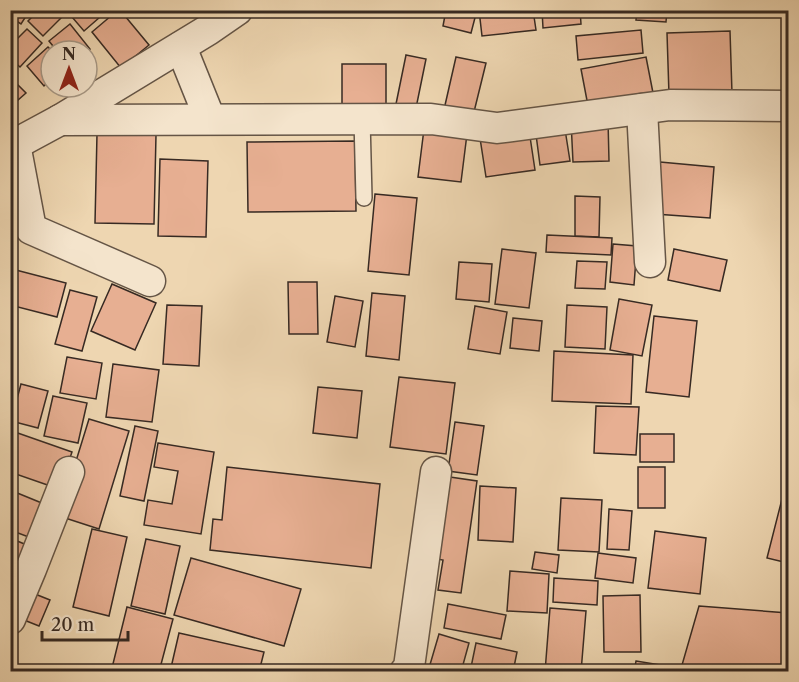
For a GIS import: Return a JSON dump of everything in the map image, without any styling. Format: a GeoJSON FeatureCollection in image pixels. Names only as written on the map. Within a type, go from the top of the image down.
{"type":"FeatureCollection","features":[{"type":"Feature","properties":{"kind":"street"},"geometry":{"type":"LineString","coordinates":[[150,281],[31,229],[13,146],[181,47],[204,20],[237,10]]}},
{"type":"Feature","properties":{"kind":"street"},"geometry":{"type":"LineString","coordinates":[[181,47],[210,119]]}},
{"type":"Feature","properties":{"kind":"street"},"geometry":{"type":"LineString","coordinates":[[60,120],[431,119],[497,128],[670,105],[789,106]]}},
{"type":"Feature","properties":{"kind":"street"},"geometry":{"type":"LineString","coordinates":[[642,109],[650,262]]}},
{"type":"Feature","properties":{"kind":"street"},"geometry":{"type":"LineString","coordinates":[[10,620],[69,472]]}},
{"type":"Feature","properties":{"kind":"street"},"geometry":{"type":"LineString","coordinates":[[405,672],[409,667],[436,472]]}},
{"type":"Feature","properties":{"kind":"lane"},"geometry":{"type":"LineString","coordinates":[[362,119],[364,198]]}},
{"type":"Feature","properties":{"kind":"building"},"geometry":{"type":"Polygon","coordinates":[[[10,10],[30,10],[21,24],[10,17],[10,10]]]}},
{"type":"Feature","properties":{"kind":"building"},"geometry":{"type":"Polygon","coordinates":[[[39,10],[60,10],[64,15],[43,36],[28,21],[39,10]]]}},
{"type":"Feature","properties":{"kind":"building"},"geometry":{"type":"Polygon","coordinates":[[[66,10],[108,10],[84,31],[66,10]]]}},
{"type":"Feature","properties":{"kind":"building"},"geometry":{"type":"Polygon","coordinates":[[[120,10],[149,45],[121,68],[92,32],[120,10]]]}},
{"type":"Feature","properties":{"kind":"building"},"geometry":{"type":"Polygon","coordinates":[[[446,10],[477,10],[471,33],[443,26],[446,10]]]}},
{"type":"Feature","properties":{"kind":"building"},"geometry":{"type":"Polygon","coordinates":[[[479,10],[533,10],[536,30],[482,36],[479,10]]]}},
{"type":"Feature","properties":{"kind":"building"},"geometry":{"type":"Polygon","coordinates":[[[542,10],[580,10],[581,24],[543,28],[542,10]]]}},
{"type":"Feature","properties":{"kind":"building"},"geometry":{"type":"Polygon","coordinates":[[[637,10],[667,10],[666,22],[636,20],[637,10]]]}},
{"type":"Feature","properties":{"kind":"building"},"geometry":{"type":"Polygon","coordinates":[[[70,24],[82,39],[51,39],[70,24]]]}},
{"type":"Feature","properties":{"kind":"building"},"geometry":{"type":"Polygon","coordinates":[[[27,29],[39,40],[39,46],[20,67],[10,58],[10,46],[27,29]]]}},
{"type":"Feature","properties":{"kind":"building"},"geometry":{"type":"Polygon","coordinates":[[[641,30],[643,53],[578,60],[576,36],[641,30]]]}},
{"type":"Feature","properties":{"kind":"building"},"geometry":{"type":"Polygon","coordinates":[[[730,31],[732,93],[669,95],[667,33],[730,31]]]}},
{"type":"Feature","properties":{"kind":"building"},"geometry":{"type":"Polygon","coordinates":[[[39,55],[39,80],[27,66],[39,55]]]}},
{"type":"Feature","properties":{"kind":"building"},"geometry":{"type":"Polygon","coordinates":[[[406,55],[426,59],[416,108],[396,104],[406,55]]]}},
{"type":"Feature","properties":{"kind":"building"},"geometry":{"type":"Polygon","coordinates":[[[456,57],[486,63],[472,120],[443,114],[456,57]]]}},
{"type":"Feature","properties":{"kind":"building"},"geometry":{"type":"Polygon","coordinates":[[[646,57],[654,98],[589,111],[581,69],[646,57]]]}},
{"type":"Feature","properties":{"kind":"building"},"geometry":{"type":"Polygon","coordinates":[[[342,64],[386,64],[386,108],[342,108],[342,64]]]}},
{"type":"Feature","properties":{"kind":"building"},"geometry":{"type":"Polygon","coordinates":[[[10,77],[26,93],[10,107],[10,77]]]}},
{"type":"Feature","properties":{"kind":"building"},"geometry":{"type":"Polygon","coordinates":[[[608,120],[609,161],[573,162],[571,121],[608,120]]]}},
{"type":"Feature","properties":{"kind":"building"},"geometry":{"type":"Polygon","coordinates":[[[564,123],[570,161],[540,165],[535,127],[564,123]]]}},
{"type":"Feature","properties":{"kind":"building"},"geometry":{"type":"Polygon","coordinates":[[[424,129],[467,134],[461,182],[418,177],[424,129]]]}},
{"type":"Feature","properties":{"kind":"building"},"geometry":{"type":"Polygon","coordinates":[[[529,130],[535,170],[486,177],[480,138],[529,130]]]}},
{"type":"Feature","properties":{"kind":"building"},"geometry":{"type":"Polygon","coordinates":[[[97,134],[156,135],[154,224],[95,223],[97,134]]]}},
{"type":"Feature","properties":{"kind":"building"},"geometry":{"type":"Polygon","coordinates":[[[355,141],[356,211],[248,212],[247,142],[355,141]]]}},
{"type":"Feature","properties":{"kind":"building"},"geometry":{"type":"Polygon","coordinates":[[[160,159],[208,161],[206,237],[158,236],[160,159]]]}},
{"type":"Feature","properties":{"kind":"building"},"geometry":{"type":"Polygon","coordinates":[[[660,162],[714,167],[710,218],[655,214],[660,162]]]}},
{"type":"Feature","properties":{"kind":"building"},"geometry":{"type":"Polygon","coordinates":[[[375,194],[417,198],[409,275],[368,271],[375,194]]]}},
{"type":"Feature","properties":{"kind":"building"},"geometry":{"type":"Polygon","coordinates":[[[575,196],[600,197],[599,237],[575,236],[575,196]]]}},
{"type":"Feature","properties":{"kind":"building"},"geometry":{"type":"Polygon","coordinates":[[[10,212],[23,222],[10,237],[10,212]]]}},
{"type":"Feature","properties":{"kind":"building"},"geometry":{"type":"Polygon","coordinates":[[[547,235],[612,238],[611,255],[546,252],[547,235]]]}},
{"type":"Feature","properties":{"kind":"building"},"geometry":{"type":"Polygon","coordinates":[[[613,244],[637,246],[634,285],[610,282],[613,244]]]}},
{"type":"Feature","properties":{"kind":"building"},"geometry":{"type":"Polygon","coordinates":[[[502,249],[536,253],[529,308],[495,304],[502,249]]]}},
{"type":"Feature","properties":{"kind":"building"},"geometry":{"type":"Polygon","coordinates":[[[674,249],[727,260],[720,291],[668,280],[674,249]]]}},
{"type":"Feature","properties":{"kind":"building"},"geometry":{"type":"Polygon","coordinates":[[[577,261],[607,262],[605,289],[575,288],[577,261]]]}},
{"type":"Feature","properties":{"kind":"building"},"geometry":{"type":"Polygon","coordinates":[[[459,262],[492,264],[489,302],[456,299],[459,262]]]}},
{"type":"Feature","properties":{"kind":"building"},"geometry":{"type":"Polygon","coordinates":[[[12,269],[66,283],[57,317],[10,305],[12,269]]]}},
{"type":"Feature","properties":{"kind":"building"},"geometry":{"type":"Polygon","coordinates":[[[288,282],[317,282],[318,334],[289,334],[288,282]]]}},
{"type":"Feature","properties":{"kind":"building"},"geometry":{"type":"Polygon","coordinates":[[[112,284],[156,303],[135,350],[91,331],[112,284]]]}},
{"type":"Feature","properties":{"kind":"building"},"geometry":{"type":"Polygon","coordinates":[[[70,290],[97,297],[82,351],[55,344],[70,290]]]}},
{"type":"Feature","properties":{"kind":"building"},"geometry":{"type":"Polygon","coordinates":[[[372,293],[405,296],[399,360],[366,356],[372,293]]]}},
{"type":"Feature","properties":{"kind":"building"},"geometry":{"type":"Polygon","coordinates":[[[335,296],[363,301],[355,347],[327,342],[335,296]]]}},
{"type":"Feature","properties":{"kind":"building"},"geometry":{"type":"Polygon","coordinates":[[[619,299],[652,305],[642,356],[610,350],[619,299]]]}},
{"type":"Feature","properties":{"kind":"building"},"geometry":{"type":"Polygon","coordinates":[[[167,305],[202,306],[199,366],[163,364],[167,305]]]}},
{"type":"Feature","properties":{"kind":"building"},"geometry":{"type":"Polygon","coordinates":[[[567,305],[607,307],[605,349],[565,347],[567,305]]]}},
{"type":"Feature","properties":{"kind":"building"},"geometry":{"type":"Polygon","coordinates":[[[475,306],[507,312],[500,354],[468,349],[475,306]]]}},
{"type":"Feature","properties":{"kind":"building"},"geometry":{"type":"Polygon","coordinates":[[[654,316],[697,321],[689,397],[646,392],[654,316]]]}},
{"type":"Feature","properties":{"kind":"building"},"geometry":{"type":"Polygon","coordinates":[[[513,318],[542,321],[539,351],[510,348],[513,318]]]}},
{"type":"Feature","properties":{"kind":"building"},"geometry":{"type":"Polygon","coordinates":[[[554,351],[633,355],[631,404],[552,401],[554,351]]]}},
{"type":"Feature","properties":{"kind":"building"},"geometry":{"type":"Polygon","coordinates":[[[67,357],[102,363],[96,399],[60,393],[67,357]]]}},
{"type":"Feature","properties":{"kind":"building"},"geometry":{"type":"Polygon","coordinates":[[[113,364],[159,370],[152,422],[106,417],[113,364]]]}},
{"type":"Feature","properties":{"kind":"building"},"geometry":{"type":"Polygon","coordinates":[[[399,377],[455,383],[446,454],[390,447],[399,377]]]}},
{"type":"Feature","properties":{"kind":"building"},"geometry":{"type":"Polygon","coordinates":[[[21,384],[48,391],[38,428],[11,421],[21,384]]]}},
{"type":"Feature","properties":{"kind":"building"},"geometry":{"type":"Polygon","coordinates":[[[318,387],[362,391],[357,438],[313,433],[318,387]]]}},
{"type":"Feature","properties":{"kind":"building"},"geometry":{"type":"Polygon","coordinates":[[[53,396],[87,403],[78,443],[44,436],[53,396]]]}},
{"type":"Feature","properties":{"kind":"building"},"geometry":{"type":"Polygon","coordinates":[[[596,406],[639,407],[636,455],[594,453],[596,406]]]}},
{"type":"Feature","properties":{"kind":"building"},"geometry":{"type":"Polygon","coordinates":[[[89,419],[129,431],[99,529],[59,516],[89,419]]]}},
{"type":"Feature","properties":{"kind":"building"},"geometry":{"type":"Polygon","coordinates":[[[455,422],[484,426],[477,475],[448,471],[455,422]]]}},
{"type":"Feature","properties":{"kind":"building"},"geometry":{"type":"Polygon","coordinates":[[[135,426],[158,431],[144,501],[120,496],[135,426]]]}},
{"type":"Feature","properties":{"kind":"building"},"geometry":{"type":"Polygon","coordinates":[[[12,431],[72,452],[59,489],[10,472],[10,434],[12,431]]]}},
{"type":"Feature","properties":{"kind":"building"},"geometry":{"type":"Polygon","coordinates":[[[640,434],[674,434],[674,462],[640,462],[640,434]]]}},
{"type":"Feature","properties":{"kind":"building"},"geometry":{"type":"Polygon","coordinates":[[[158,443],[214,452],[201,534],[144,525],[148,500],[172,504],[178,471],[154,467],[158,443]]]}},
{"type":"Feature","properties":{"kind":"building"},"geometry":{"type":"Polygon","coordinates":[[[227,467],[380,484],[371,568],[210,550],[213,519],[222,520],[227,467]]]}},
{"type":"Feature","properties":{"kind":"building"},"geometry":{"type":"Polygon","coordinates":[[[638,467],[665,467],[665,508],[638,508],[638,467]]]}},
{"type":"Feature","properties":{"kind":"building"},"geometry":{"type":"Polygon","coordinates":[[[443,476],[477,481],[461,593],[438,590],[443,560],[431,558],[443,476]]]}},
{"type":"Feature","properties":{"kind":"building"},"geometry":{"type":"Polygon","coordinates":[[[480,486],[516,488],[513,542],[478,540],[480,486]]]}},
{"type":"Feature","properties":{"kind":"building"},"geometry":{"type":"Polygon","coordinates":[[[10,490],[49,506],[34,539],[10,530],[10,490]]]}},
{"type":"Feature","properties":{"kind":"building"},"geometry":{"type":"Polygon","coordinates":[[[561,498],[602,500],[599,552],[558,550],[561,498]]]}},
{"type":"Feature","properties":{"kind":"building"},"geometry":{"type":"Polygon","coordinates":[[[782,499],[788,501],[788,563],[767,558],[782,499]]]}},
{"type":"Feature","properties":{"kind":"building"},"geometry":{"type":"Polygon","coordinates":[[[609,509],[632,511],[629,550],[607,549],[609,509]]]}},
{"type":"Feature","properties":{"kind":"building"},"geometry":{"type":"Polygon","coordinates":[[[92,529],[127,537],[109,616],[73,607],[92,529]]]}},
{"type":"Feature","properties":{"kind":"building"},"geometry":{"type":"Polygon","coordinates":[[[655,531],[706,538],[700,594],[648,588],[655,531]]]}},
{"type":"Feature","properties":{"kind":"building"},"geometry":{"type":"Polygon","coordinates":[[[10,538],[34,548],[10,606],[10,538]]]}},
{"type":"Feature","properties":{"kind":"building"},"geometry":{"type":"Polygon","coordinates":[[[146,539],[180,546],[165,614],[131,606],[146,539]]]}},
{"type":"Feature","properties":{"kind":"building"},"geometry":{"type":"Polygon","coordinates":[[[535,552],[559,555],[557,573],[532,569],[535,552]]]}},
{"type":"Feature","properties":{"kind":"building"},"geometry":{"type":"Polygon","coordinates":[[[598,553],[636,558],[633,583],[595,578],[598,553]]]}},
{"type":"Feature","properties":{"kind":"building"},"geometry":{"type":"Polygon","coordinates":[[[191,558],[301,589],[284,646],[174,615],[191,558]]]}},
{"type":"Feature","properties":{"kind":"building"},"geometry":{"type":"Polygon","coordinates":[[[510,571],[549,574],[547,613],[507,611],[510,571]]]}},
{"type":"Feature","properties":{"kind":"building"},"geometry":{"type":"Polygon","coordinates":[[[554,578],[598,581],[597,605],[553,602],[554,578]]]}},
{"type":"Feature","properties":{"kind":"building"},"geometry":{"type":"Polygon","coordinates":[[[30,592],[50,600],[39,626],[19,618],[30,592]]]}},
{"type":"Feature","properties":{"kind":"building"},"geometry":{"type":"Polygon","coordinates":[[[640,595],[641,652],[604,652],[603,596],[640,595]]]}},
{"type":"Feature","properties":{"kind":"building"},"geometry":{"type":"Polygon","coordinates":[[[448,604],[506,615],[501,639],[444,628],[448,604]]]}},
{"type":"Feature","properties":{"kind":"building"},"geometry":{"type":"Polygon","coordinates":[[[699,606],[788,613],[788,657],[784,672],[680,672],[699,606]]]}},
{"type":"Feature","properties":{"kind":"building"},"geometry":{"type":"Polygon","coordinates":[[[127,607],[173,619],[159,672],[111,672],[127,607]]]}},
{"type":"Feature","properties":{"kind":"building"},"geometry":{"type":"Polygon","coordinates":[[[550,608],[586,611],[581,672],[545,672],[550,608]]]}},
{"type":"Feature","properties":{"kind":"building"},"geometry":{"type":"Polygon","coordinates":[[[179,633],[264,652],[259,672],[170,672],[179,633]]]}},
{"type":"Feature","properties":{"kind":"building"},"geometry":{"type":"Polygon","coordinates":[[[439,634],[469,643],[461,672],[442,672],[429,668],[439,634]]]}},
{"type":"Feature","properties":{"kind":"building"},"geometry":{"type":"Polygon","coordinates":[[[476,643],[517,652],[513,672],[470,672],[476,643]]]}},
{"type":"Feature","properties":{"kind":"building"},"geometry":{"type":"Polygon","coordinates":[[[636,661],[661,665],[660,672],[634,672],[636,661]]]}}]}
